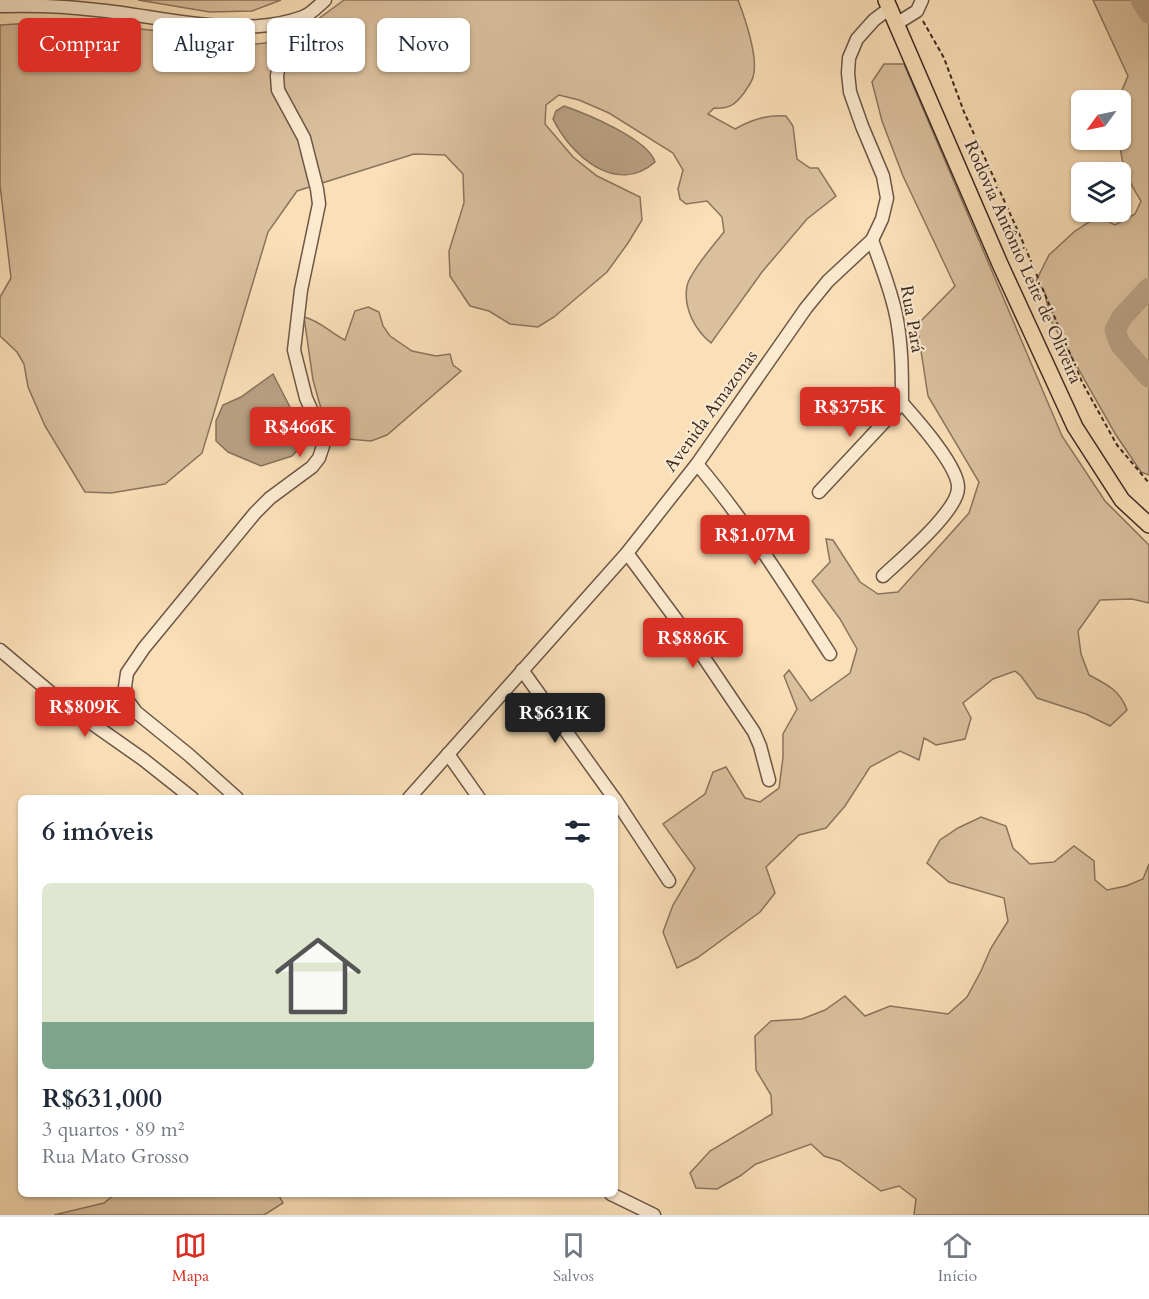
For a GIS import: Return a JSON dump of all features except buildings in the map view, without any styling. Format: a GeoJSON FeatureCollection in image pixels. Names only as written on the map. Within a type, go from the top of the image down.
{"type":"FeatureCollection","features":[{"type":"Feature","properties":{"kind":"main road","name":"Rodovia Antônio Leite de Oliveira"},"geometry":{"type":"LineString","coordinates":[[888,4],[1000,264],[1075,427],[1122,500],[1149,525]]}},
{"type":"Feature","properties":{"kind":"street"},"geometry":{"type":"LineString","coordinates":[[234,795],[136,712],[128,701],[125,687],[127,673],[144,648],[248,522],[270,498],[312,467],[319,458],[323,446],[321,431],[306,398],[294,350],[301,290],[319,204],[304,138],[279,90],[277,76],[289,40],[305,16],[325,0]]}},
{"type":"Feature","properties":{"kind":"street","name":"Avenida Amazonas"},"geometry":{"type":"LineString","coordinates":[[412,795],[627,553],[697,464],[806,308],[828,281],[872,240],[882,219],[887,198],[883,176],[850,93],[849,58],[857,39],[888,4]]}},
{"type":"Feature","properties":{"kind":"street"},"geometry":{"type":"LineString","coordinates":[[0,6],[97,10],[204,25],[261,25],[305,16]]}},
{"type":"Feature","properties":{"kind":"street"},"geometry":{"type":"LineString","coordinates":[[896,24],[920,6]]}},
{"type":"Feature","properties":{"kind":"street","name":"Rua Pará"},"geometry":{"type":"LineString","coordinates":[[872,240],[897,321],[902,367],[902,403]]}},
{"type":"Feature","properties":{"kind":"street"},"geometry":{"type":"LineString","coordinates":[[819,492],[902,403],[927,432],[953,470],[959,487],[956,499],[945,515],[883,576]]}},
{"type":"Feature","properties":{"kind":"street"},"geometry":{"type":"LineString","coordinates":[[697,464],[721,492],[777,571],[830,654]]}},
{"type":"Feature","properties":{"kind":"street"},"geometry":{"type":"LineString","coordinates":[[627,553],[698,649],[754,732],[769,780]]}},
{"type":"Feature","properties":{"kind":"street"},"geometry":{"type":"LineString","coordinates":[[0,650],[63,703],[144,760],[188,795]]}},
{"type":"Feature","properties":{"kind":"street"},"geometry":{"type":"LineString","coordinates":[[522,670],[612,795]]}},
{"type":"Feature","properties":{"kind":"street"},"geometry":{"type":"LineString","coordinates":[[448,754],[477,795]]}},
{"type":"Feature","properties":{"kind":"street"},"geometry":{"type":"LineString","coordinates":[[618,804],[669,881]]}},
{"type":"Feature","properties":{"kind":"street"},"geometry":{"type":"LineString","coordinates":[[617,1197],[654,1215]]}},
{"type":"Feature","properties":{"kind":"path"},"geometry":{"type":"LineString","coordinates":[[920,6],[1082,382],[1117,445],[1149,483]]}},
{"type":"Feature","properties":{"kind":"shaded area"},"geometry":{"type":"Polygon","coordinates":[[[138,0],[281,0],[252,11],[210,12],[138,0]]]}},
{"type":"Feature","properties":{"kind":"shaded area"},"geometry":{"type":"Polygon","coordinates":[[[344,0],[738,0],[753,49],[753,77],[735,103],[724,108],[714,108],[708,114],[735,129],[760,118],[786,116],[793,126],[797,159],[810,168],[818,168],[836,196],[807,219],[762,272],[711,343],[695,325],[686,294],[693,273],[724,232],[722,217],[707,201],[686,204],[680,199],[678,189],[683,170],[673,153],[609,113],[579,100],[559,95],[546,105],[545,124],[573,157],[597,176],[640,197],[642,220],[607,272],[554,317],[538,327],[510,324],[489,311],[470,306],[450,276],[449,251],[464,203],[463,174],[445,155],[414,154],[297,191],[268,232],[202,453],[165,484],[111,493],[85,492],[45,426],[28,387],[24,364],[17,352],[0,336],[0,297],[11,278],[0,185],[0,25],[18,24],[18,72],[141,72],[141,29],[153,30],[153,72],[255,72],[255,44],[267,42],[267,72],[365,72],[365,18],[320,18],[344,0]]]}},
{"type":"Feature","properties":{"kind":"shaded area"},"geometry":{"type":"Polygon","coordinates":[[[1093,0],[1149,0],[1149,475],[1141,472],[1116,435],[1050,319],[1045,293],[1036,281],[1049,255],[1075,231],[1089,222],[1109,222],[1115,225],[1120,222],[1131,222],[1131,216],[1135,214],[1141,201],[1131,184],[1131,162],[1123,162],[1121,150],[1131,150],[1131,90],[1122,90],[1128,76],[1093,0]]]}},
{"type":"Feature","properties":{"kind":"shaded area"},"geometry":{"type":"Polygon","coordinates":[[[884,64],[904,64],[1062,436],[1105,501],[1149,545],[1149,603],[1132,599],[1100,600],[1078,631],[1081,654],[1089,675],[1116,693],[1127,710],[1110,726],[1086,714],[1037,698],[1015,671],[993,679],[963,703],[971,718],[965,739],[936,745],[924,738],[919,760],[900,751],[870,767],[845,806],[826,828],[799,835],[766,867],[775,893],[760,912],[697,958],[677,968],[663,932],[673,905],[695,868],[663,824],[705,794],[713,772],[726,767],[745,798],[760,802],[779,788],[783,734],[797,709],[784,676],[789,670],[811,701],[850,673],[857,649],[840,619],[812,581],[830,562],[826,539],[833,540],[860,582],[878,594],[898,592],[969,513],[979,482],[928,396],[917,325],[955,286],[903,176],[882,121],[872,82],[884,64]]]}},
{"type":"Feature","properties":{"kind":"shaded area"},"geometry":{"type":"Polygon","coordinates":[[[564,106],[601,121],[629,136],[650,153],[655,162],[640,171],[626,175],[611,173],[596,167],[571,146],[553,119],[556,111],[564,106]]]}},
{"type":"Feature","properties":{"kind":"shaded area"},"geometry":{"type":"Polygon","coordinates":[[[368,307],[379,312],[383,326],[390,336],[412,351],[436,356],[450,354],[453,365],[461,371],[387,435],[371,441],[348,439],[333,432],[322,412],[313,380],[304,317],[315,321],[345,340],[355,311],[368,307]]]}},
{"type":"Feature","properties":{"kind":"shaded area"},"geometry":{"type":"Polygon","coordinates":[[[273,374],[307,440],[292,456],[261,466],[228,452],[216,441],[216,421],[223,405],[241,397],[273,374]]]}},
{"type":"Feature","properties":{"kind":"shaded area"},"geometry":{"type":"Polygon","coordinates":[[[981,817],[1006,826],[1013,848],[1030,864],[1054,862],[1074,846],[1094,861],[1095,880],[1107,890],[1143,879],[1149,864],[1149,1215],[914,1215],[916,1199],[899,1186],[881,1191],[840,1161],[824,1156],[811,1144],[756,1164],[717,1189],[696,1188],[690,1173],[710,1151],[772,1114],[771,1095],[756,1070],[755,1036],[771,1021],[802,1019],[825,1010],[845,996],[865,1016],[890,1006],[948,1014],[967,997],[991,948],[1008,921],[1004,898],[949,882],[927,863],[940,840],[981,817]]]}},
{"type":"Feature","properties":{"kind":"shaded area"},"geometry":{"type":"Polygon","coordinates":[[[111,1197],[280,1197],[283,1203],[264,1215],[54,1215],[104,1203],[111,1197]]]}},
{"type":"Feature","properties":{"kind":"waterway"},"geometry":{"type":"LineString","coordinates":[[1141,0],[1149,13]]}},
{"type":"Feature","properties":{"kind":"waterway"},"geometry":{"type":"LineString","coordinates":[[1149,288],[1122,317],[1115,330],[1120,344],[1149,377]]}}]}
